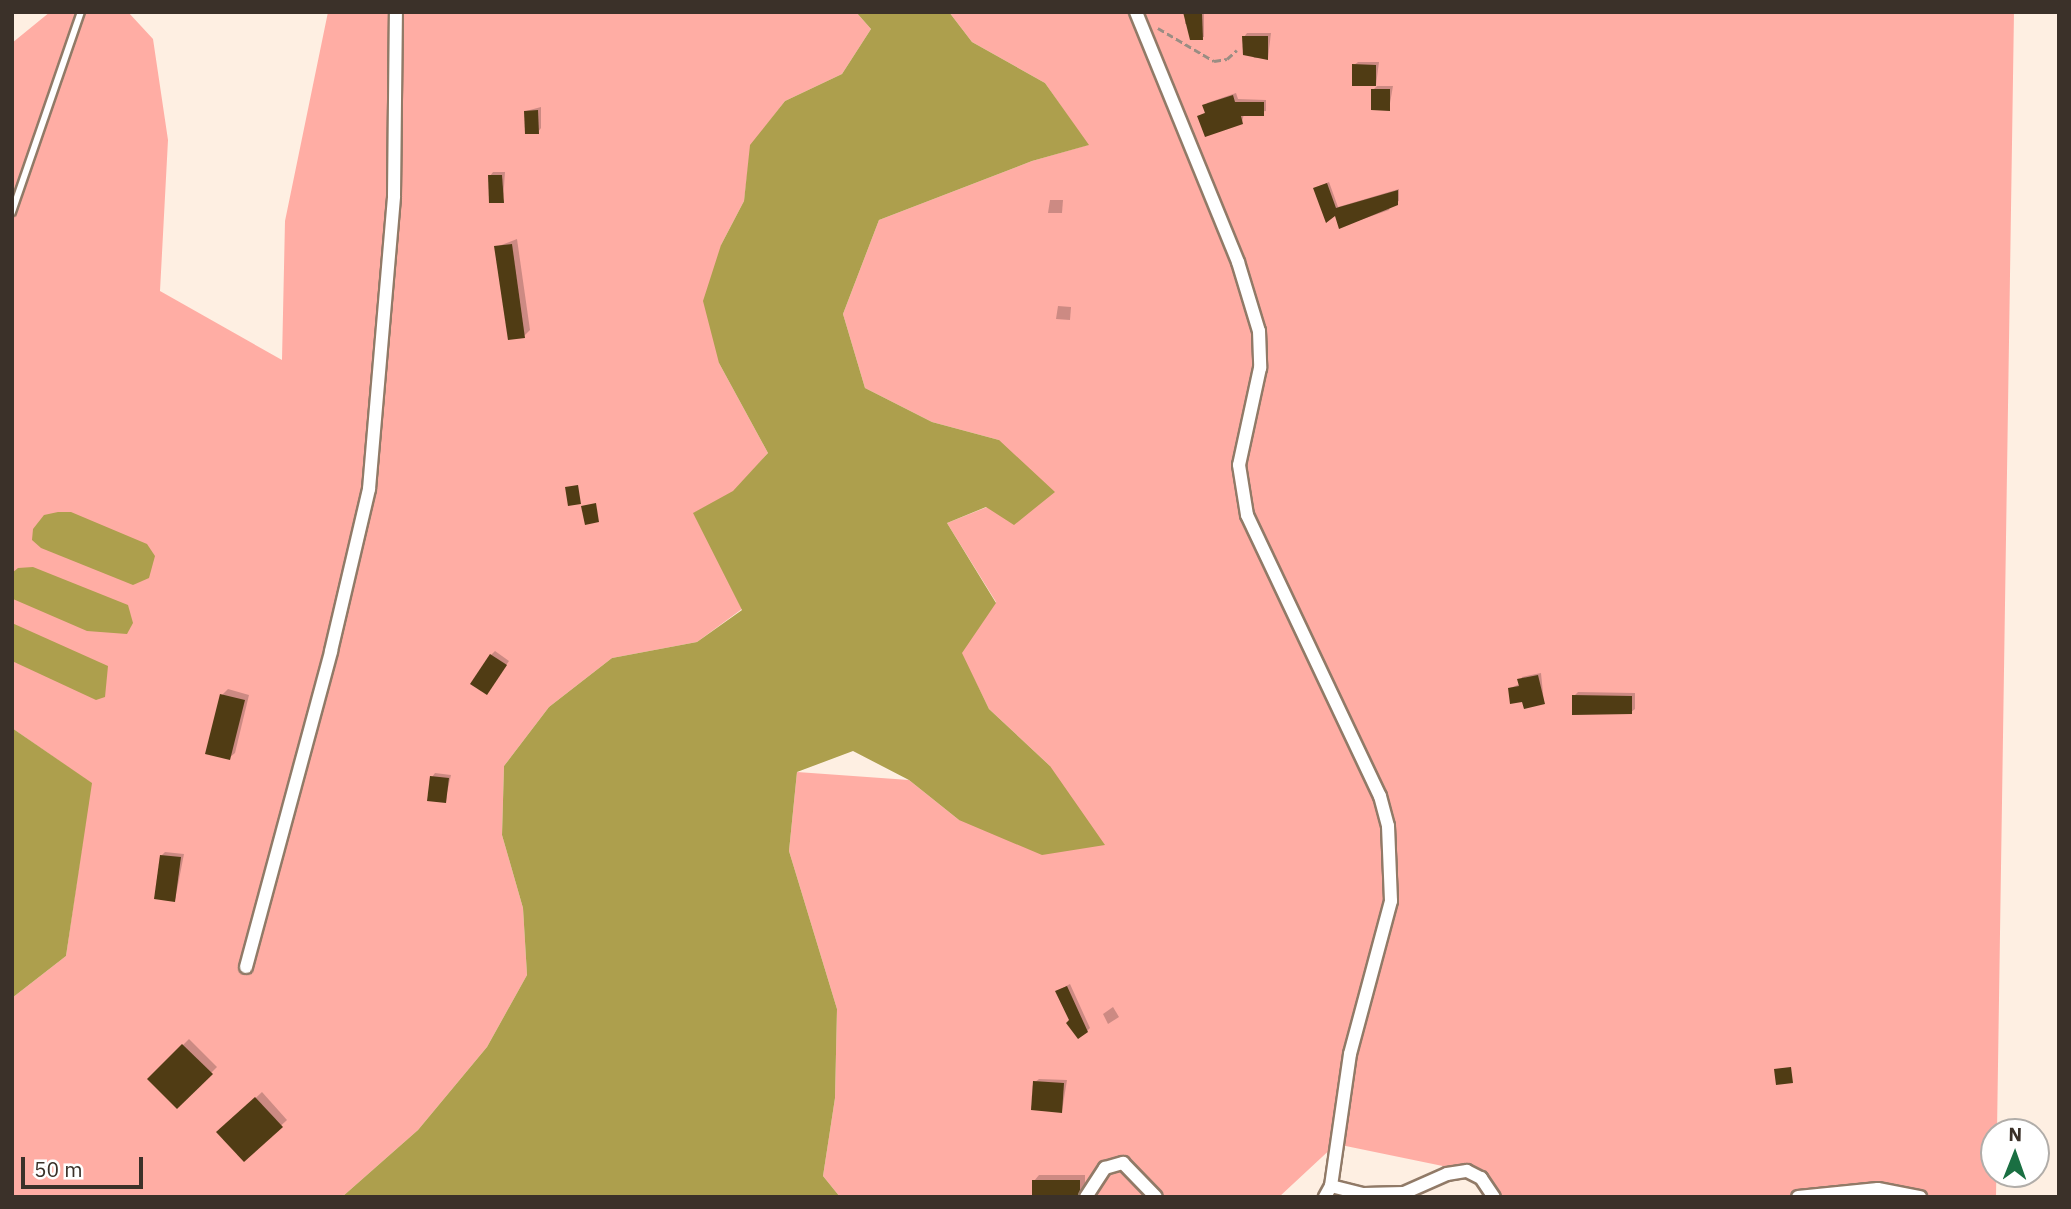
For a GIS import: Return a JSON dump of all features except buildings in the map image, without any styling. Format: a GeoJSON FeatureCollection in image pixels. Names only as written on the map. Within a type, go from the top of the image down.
{"type":"FeatureCollection","features":[{"type":"Feature","properties":{"kind":"street"},"geometry":{"type":"LineString","coordinates":[[246,967],[331,651],[369,489],[394,196],[396,12]]}},
{"type":"Feature","properties":{"kind":"street"},"geometry":{"type":"LineString","coordinates":[[1137,17],[1254,307],[1260,368],[1239,465],[1247,514],[1300,635],[1380,796],[1388,826],[1391,901],[1350,1054],[1328,1191],[1405,1193],[1447,1174],[1467,1171],[1481,1178],[1494,1197]]}},
{"type":"Feature","properties":{"kind":"street"},"geometry":{"type":"LineString","coordinates":[[1086,1197],[1105,1168],[1123,1163],[1156,1197]]}},
{"type":"Feature","properties":{"kind":"street"},"geometry":{"type":"LineString","coordinates":[[1798,1197],[1878,1189],[1920,1197]]}},
{"type":"Feature","properties":{"kind":"lane"},"geometry":{"type":"LineString","coordinates":[[12,212],[81,12]]}},
{"type":"Feature","properties":{"kind":"path"},"geometry":{"type":"LineString","coordinates":[[1137,17],[1169,32],[1203,58],[1227,59],[1237,50]]}},
{"type":"Feature","properties":{"kind":"shaded area"},"geometry":{"type":"Polygon","coordinates":[[[50,12],[128,12],[153,39],[168,140],[160,291],[282,360],[285,221],[328,12],[856,12],[871,29],[842,74],[785,101],[751,145],[744,201],[721,245],[719,363],[768,453],[733,492],[694,513],[742,609],[697,642],[612,658],[549,707],[504,766],[502,835],[523,908],[527,975],[487,1047],[418,1130],[342,1197],[12,1197],[12,998],[66,956],[91,783],[12,728],[12,43],[50,12]]]}},
{"type":"Feature","properties":{"kind":"shaded area"},"geometry":{"type":"Polygon","coordinates":[[[856,12],[949,12],[972,42],[1045,83],[1089,145],[1032,161],[879,220],[843,314],[865,388],[932,422],[999,440],[1055,492],[1014,525],[986,507],[947,523],[996,603],[962,653],[989,709],[1050,766],[1105,845],[1042,855],[959,820],[909,780],[853,751],[797,772],[789,851],[837,1009],[835,1098],[823,1176],[840,1197],[342,1197],[418,1130],[487,1047],[527,975],[523,908],[502,835],[504,766],[549,707],[612,658],[697,642],[742,610],[693,513],[733,491],[768,453],[719,363],[703,301],[721,245],[744,201],[750,145],[785,101],[842,74],[871,29],[856,12]]]}},
{"type":"Feature","properties":{"kind":"shaded area"},"geometry":{"type":"Polygon","coordinates":[[[949,12],[2014,12],[1997,1118],[1980,1118],[1980,1188],[1996,1188],[1996,1197],[1491,1197],[1467,1171],[1336,1144],[1279,1197],[840,1197],[823,1176],[835,1098],[837,1009],[789,851],[797,772],[909,780],[959,820],[1050,766],[989,709],[961,653],[996,602],[947,523],[987,507],[999,440],[932,422],[865,388],[843,314],[879,220],[1032,161],[1088,145],[1045,83],[972,42],[949,12]]]}},
{"type":"Feature","properties":{"kind":"shaded area"},"geometry":{"type":"Polygon","coordinates":[[[71,512],[147,544],[155,556],[149,578],[133,585],[41,548],[32,540],[33,529],[44,515],[71,512]]]}},
{"type":"Feature","properties":{"kind":"shaded area"},"geometry":{"type":"Polygon","coordinates":[[[33,567],[128,605],[133,623],[127,634],[87,631],[13,599],[12,573],[18,568],[33,567]]]}},
{"type":"Feature","properties":{"kind":"shaded area"},"geometry":{"type":"Polygon","coordinates":[[[12,623],[108,666],[105,697],[96,700],[12,661],[12,623]]]}},
{"type":"Feature","properties":{"kind":"shaded area"},"geometry":{"type":"Polygon","coordinates":[[[12,728],[92,783],[66,956],[12,998],[12,728]]]}}]}
